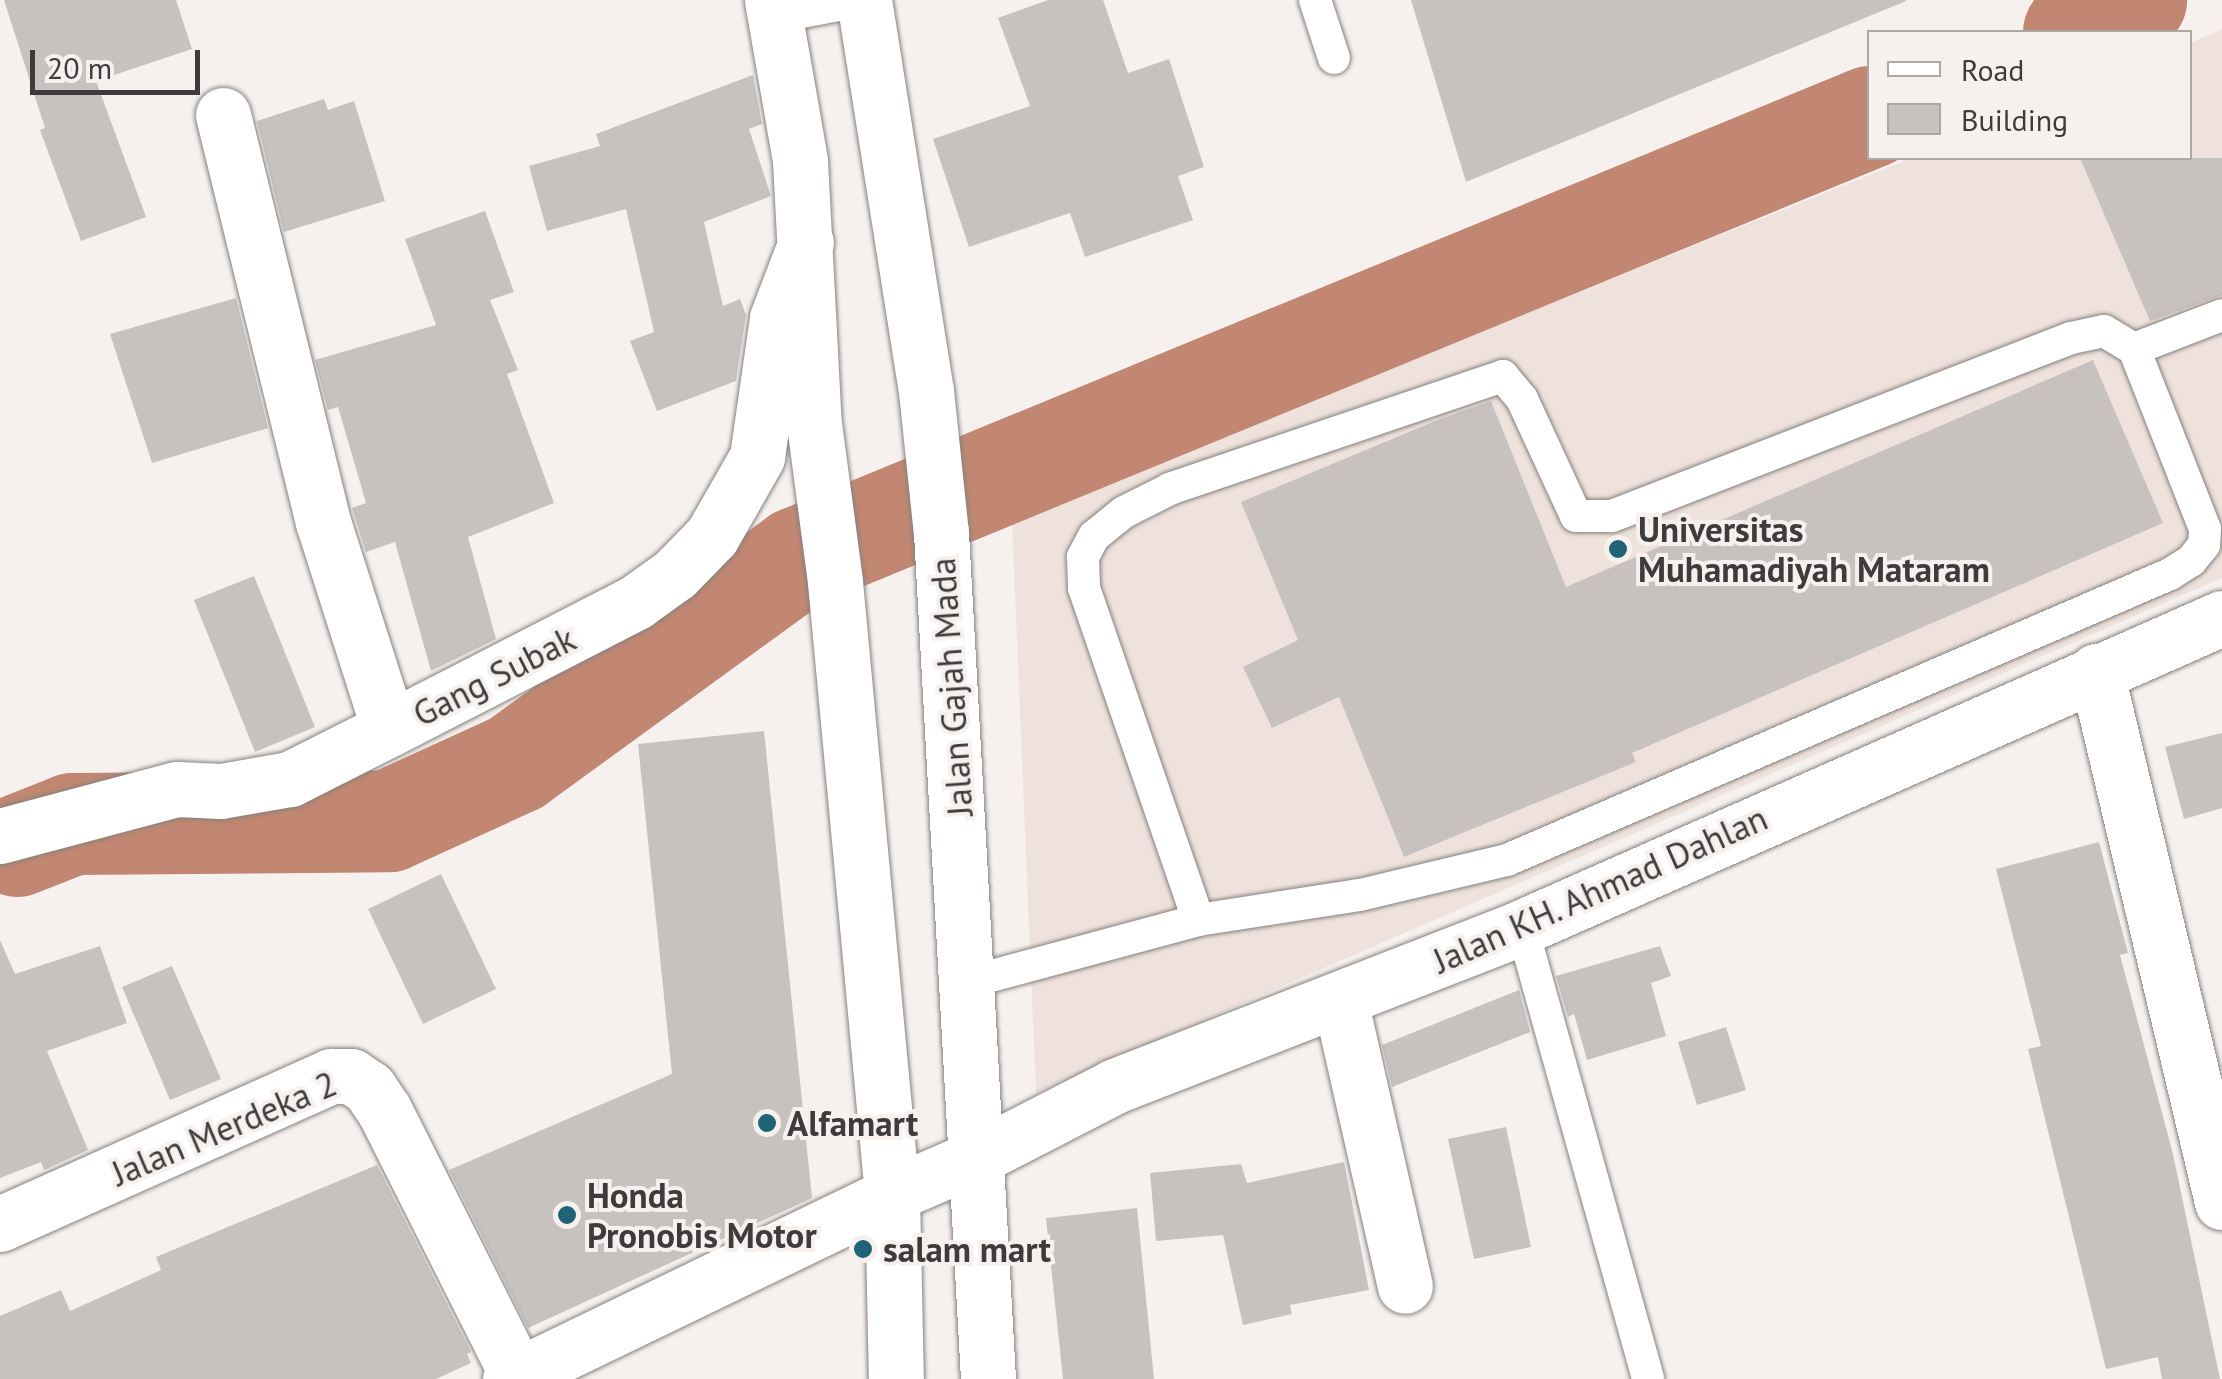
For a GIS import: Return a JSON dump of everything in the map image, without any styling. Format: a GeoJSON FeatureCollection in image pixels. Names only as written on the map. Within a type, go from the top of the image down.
{"type":"FeatureCollection","features":[{"type":"Feature","properties":{"kind":"street","name":"Jalan Gajah Mada"},"geometry":{"type":"LineString","coordinates":[[865,0],[926,391],[941,533],[969,982],[972,1119],[978,1157],[988,1379]]}},
{"type":"Feature","properties":{"kind":"street"},"geometry":{"type":"LineString","coordinates":[[774,9],[800,161],[814,424],[835,582],[892,1194],[896,1379]]}},
{"type":"Feature","properties":{"kind":"street","name":"Gang Subak"},"geometry":{"type":"LineString","coordinates":[[222,114],[323,522],[390,729],[636,602],[676,574],[712,536],[757,456],[777,318],[806,242]]}},
{"type":"Feature","properties":{"kind":"street","name":"Jalan KH. Ahmad Dahlan"},"geometry":{"type":"LineString","coordinates":[[515,1378],[892,1194],[978,1157],[1115,1086],[1522,927],[2222,618]]}},
{"type":"Feature","properties":{"kind":"street"},"geometry":{"type":"LineString","coordinates":[[2096,672],[2222,1202]]}},
{"type":"Feature","properties":{"kind":"street"},"geometry":{"type":"LineString","coordinates":[[0,836],[177,789],[221,790],[290,778],[390,729]]}},
{"type":"Feature","properties":{"kind":"street"},"geometry":{"type":"LineString","coordinates":[[1340,1000],[1405,1286]]}},
{"type":"Feature","properties":{"kind":"street","name":"Jalan Merdeka 2"},"geometry":{"type":"LineString","coordinates":[[0,1224],[332,1076],[350,1076],[369,1088],[384,1110],[515,1378]]}},
{"type":"Feature","properties":{"kind":"lane"},"geometry":{"type":"LineString","coordinates":[[774,9],[865,0]]}},
{"type":"Feature","properties":{"kind":"lane"},"geometry":{"type":"LineString","coordinates":[[1315,0],[1334,58]]}},
{"type":"Feature","properties":{"kind":"lane"},"geometry":{"type":"LineString","coordinates":[[2134,350],[2222,315]]}},
{"type":"Feature","properties":{"kind":"lane"},"geometry":{"type":"LineString","coordinates":[[969,982],[1198,920],[1360,895],[1506,860],[2170,574],[2191,561],[2204,545],[2205,528],[2134,350],[2104,331],[2072,338],[1611,516],[1576,516],[1522,399],[1503,376],[1170,489],[1124,512],[1094,536],[1082,557],[1084,588],[1198,920]]}},
{"type":"Feature","properties":{"kind":"lane"},"geometry":{"type":"LineString","coordinates":[[1522,927],[1648,1379]]}},
{"type":"Feature","properties":{"kind":"shaded area","name":"Universitas Muhamadiyah Mataram"},"geometry":{"type":"Polygon","coordinates":[[[2222,29],[2222,578],[1036,1093],[1012,520],[1907,160],[2192,160],[2192,42],[2222,29]]]}},
{"type":"Feature","properties":{"kind":"building"},"geometry":{"type":"Polygon","coordinates":[[[4,0],[176,0],[192,49],[96,81],[146,217],[81,241],[40,130],[45,128],[4,0]]]}},
{"type":"Feature","properties":{"kind":"building"},"geometry":{"type":"Polygon","coordinates":[[[1048,0],[1103,0],[1128,73],[1169,59],[1204,167],[1178,176],[1193,220],[1085,257],[1070,213],[969,247],[933,139],[1030,106],[998,18],[1048,0]]]}},
{"type":"Feature","properties":{"kind":"building"},"geometry":{"type":"Polygon","coordinates":[[[1411,0],[1905,0],[1906,1],[1466,182],[1411,0]]]}},
{"type":"Feature","properties":{"kind":"building"},"geometry":{"type":"Polygon","coordinates":[[[753,75],[762,124],[749,129],[771,196],[704,222],[723,306],[740,299],[746,315],[736,381],[657,411],[630,341],[654,332],[626,209],[547,231],[529,166],[600,146],[596,134],[753,75]]]}},
{"type":"Feature","properties":{"kind":"building"},"geometry":{"type":"Polygon","coordinates":[[[324,99],[328,110],[354,101],[385,201],[284,232],[257,121],[324,99]]]}},
{"type":"Feature","properties":{"kind":"building"},"geometry":{"type":"Polygon","coordinates":[[[2222,158],[2222,295],[2150,321],[2081,160],[2222,158]]]}},
{"type":"Feature","properties":{"kind":"building"},"geometry":{"type":"Polygon","coordinates":[[[485,211],[514,292],[490,300],[518,370],[507,374],[554,503],[468,537],[496,639],[431,671],[395,542],[366,552],[352,508],[366,503],[338,407],[328,410],[315,360],[436,325],[405,239],[485,211]]]}},
{"type":"Feature","properties":{"kind":"building"},"geometry":{"type":"Polygon","coordinates":[[[236,298],[268,428],[152,463],[110,334],[236,298]]]}},
{"type":"Feature","properties":{"kind":"building"},"geometry":{"type":"Polygon","coordinates":[[[2093,360],[2163,523],[1632,753],[1636,762],[1404,857],[1339,697],[1272,728],[1243,667],[1298,640],[1241,502],[1440,419],[1491,401],[1566,587],[2093,360]]]}},
{"type":"Feature","properties":{"kind":"building"},"geometry":{"type":"Polygon","coordinates":[[[254,576],[315,727],[255,752],[194,600],[254,576]]]}},
{"type":"Feature","properties":{"kind":"building"},"geometry":{"type":"Polygon","coordinates":[[[764,731],[812,1198],[528,1328],[449,1170],[672,1074],[638,744],[764,731]]]}},
{"type":"Feature","properties":{"kind":"building"},"geometry":{"type":"Polygon","coordinates":[[[2222,733],[2222,808],[2184,819],[2165,747],[2222,733]]]}},
{"type":"Feature","properties":{"kind":"building"},"geometry":{"type":"Polygon","coordinates":[[[2099,842],[2128,953],[2120,955],[2173,1154],[2220,1379],[2162,1379],[2158,1357],[2106,1369],[2028,1049],[2041,1046],[1996,869],[2099,842]]]}},
{"type":"Feature","properties":{"kind":"building"},"geometry":{"type":"Polygon","coordinates":[[[441,874],[496,989],[423,1024],[368,909],[441,874]]]}},
{"type":"Feature","properties":{"kind":"building"},"geometry":{"type":"Polygon","coordinates":[[[0,940],[15,974],[100,946],[127,1023],[47,1051],[88,1150],[44,1170],[41,1162],[0,1178],[0,940]]]}},
{"type":"Feature","properties":{"kind":"building"},"geometry":{"type":"Polygon","coordinates":[[[1660,946],[1671,976],[1651,983],[1666,1036],[1587,1060],[1574,1014],[1568,1017],[1556,976],[1660,946]]]}},
{"type":"Feature","properties":{"kind":"building"},"geometry":{"type":"Polygon","coordinates":[[[172,966],[221,1079],[170,1100],[122,987],[172,966]]]}},
{"type":"Feature","properties":{"kind":"building"},"geometry":{"type":"Polygon","coordinates":[[[1519,990],[1530,1032],[1392,1087],[1382,1045],[1519,990]]]}},
{"type":"Feature","properties":{"kind":"building"},"geometry":{"type":"Polygon","coordinates":[[[1726,1027],[1746,1090],[1697,1105],[1678,1042],[1726,1027]]]}},
{"type":"Feature","properties":{"kind":"building"},"geometry":{"type":"Polygon","coordinates":[[[1506,1127],[1531,1247],[1474,1259],[1448,1139],[1506,1127]]]}},
{"type":"Feature","properties":{"kind":"building"},"geometry":{"type":"Polygon","coordinates":[[[1344,1162],[1369,1290],[1290,1305],[1292,1314],[1243,1325],[1223,1235],[1156,1241],[1150,1173],[1241,1164],[1247,1183],[1344,1162]]]}},
{"type":"Feature","properties":{"kind":"building"},"geometry":{"type":"Polygon","coordinates":[[[377,1165],[471,1352],[467,1354],[471,1363],[436,1379],[0,1379],[0,1316],[61,1290],[70,1311],[161,1270],[156,1257],[377,1165]]]}},
{"type":"Feature","properties":{"kind":"building"},"geometry":{"type":"Polygon","coordinates":[[[1137,1208],[1154,1379],[1063,1379],[1046,1218],[1137,1208]]]}},
{"type":"Feature","properties":{"kind":"waterway"},"geometry":{"type":"LineString","coordinates":[[2078,30],[2136,0]]}},
{"type":"Feature","properties":{"kind":"waterway"},"geometry":{"type":"LineString","coordinates":[[17,846],[73,824],[389,821],[516,763],[798,558],[1867,118]]}},
{"type":"Feature","properties":{"kind":"place","name":"Universitas Muhamadiyah Mataram"},"geometry":{"type":"Point","coordinates":[1618,549]}},
{"type":"Feature","properties":{"kind":"place","name":"Alfamart"},"geometry":{"type":"Point","coordinates":[767,1123]}},
{"type":"Feature","properties":{"kind":"place","name":"Honda Pronobis Motor"},"geometry":{"type":"Point","coordinates":[567,1215]}},
{"type":"Feature","properties":{"kind":"place","name":"salam mart"},"geometry":{"type":"Point","coordinates":[863,1249]}}]}
